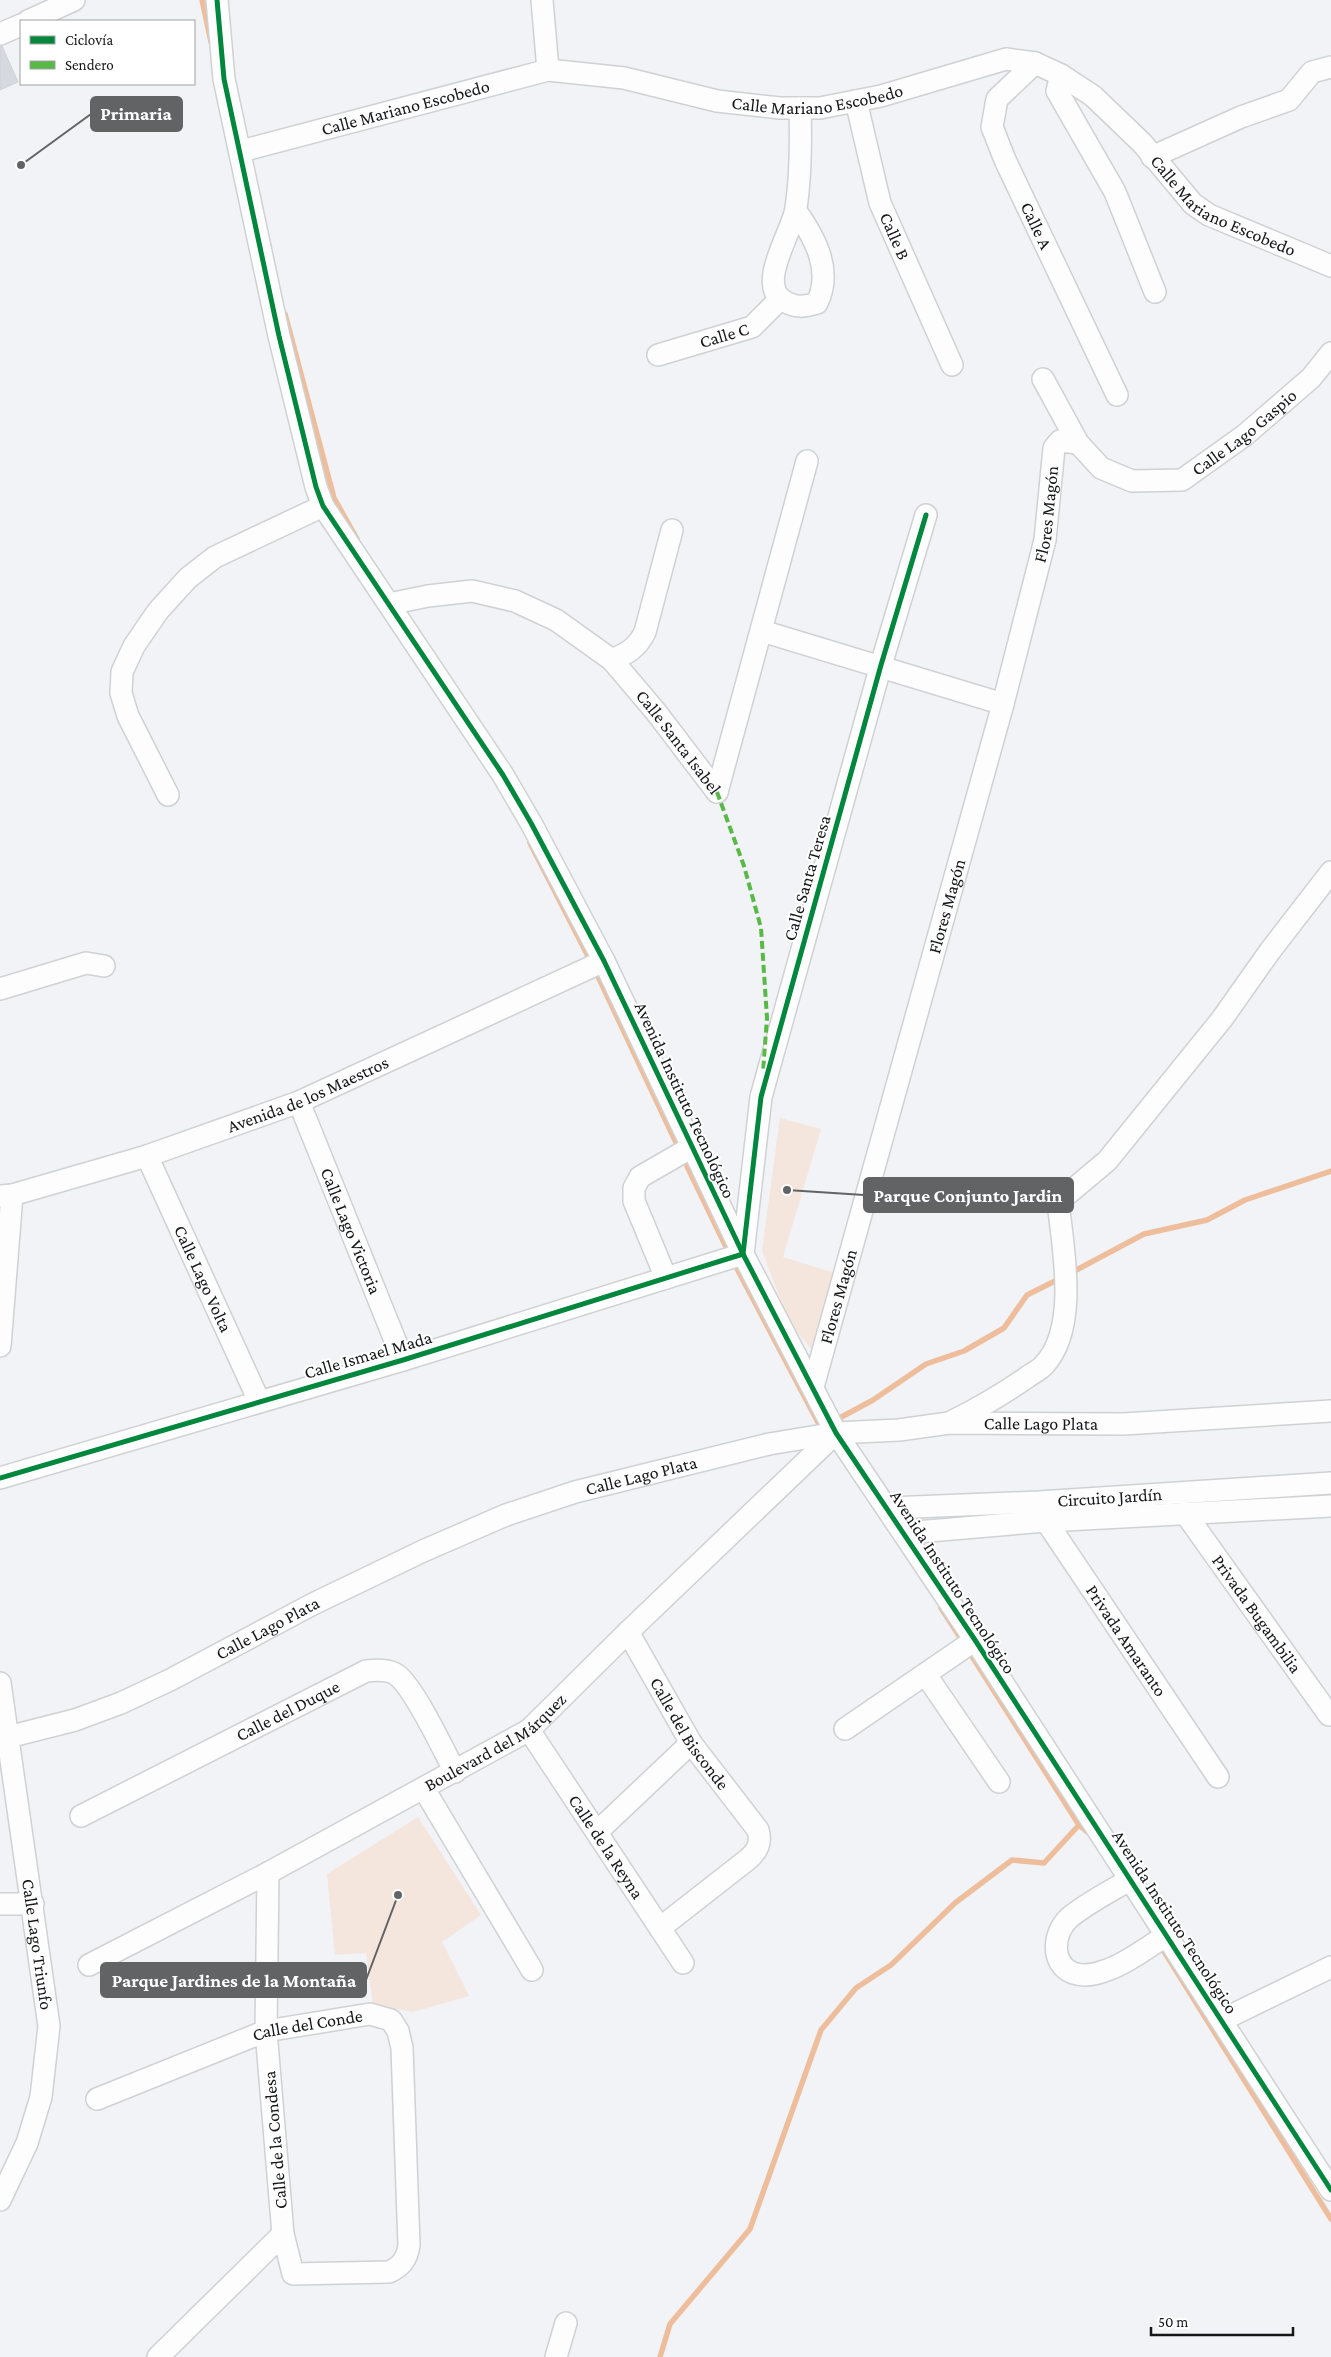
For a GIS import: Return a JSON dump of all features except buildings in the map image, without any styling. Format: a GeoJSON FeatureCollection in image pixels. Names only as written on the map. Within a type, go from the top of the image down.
{"type":"FeatureCollection","features":[{"type":"Feature","properties":{"kind":"street"},"geometry":{"type":"LineString","coordinates":[[30,20],[74,0]]}},
{"type":"Feature","properties":{"kind":"street","name":"Avenida Instituto Tecnológico"},"geometry":{"type":"LineString","coordinates":[[217,0],[224,79],[280,336],[316,487],[323,506],[503,775],[531,823],[604,961],[743,1254],[836,1433],[905,1533],[975,1640],[1331,2190]]}},
{"type":"Feature","properties":{"kind":"street"},"geometry":{"type":"LineString","coordinates":[[542,0],[548,70]]}},
{"type":"Feature","properties":{"kind":"street"},"geometry":{"type":"LineString","coordinates":[[0,34],[20,25]]}},
{"type":"Feature","properties":{"kind":"street","name":"Calle Mariano Escobedo"},"geometry":{"type":"LineString","coordinates":[[241,151],[548,70],[624,78],[717,101],[820,108],[881,96],[1006,59],[1035,63],[1061,75],[1093,96],[1142,143],[1193,204],[1210,215],[1331,266]]}},
{"type":"Feature","properties":{"kind":"street","name":"Calle A"},"geometry":{"type":"LineString","coordinates":[[1035,63],[997,99],[992,127],[1004,160],[1117,395]]}},
{"type":"Feature","properties":{"kind":"street"},"geometry":{"type":"LineString","coordinates":[[1152,157],[1241,117],[1289,100],[1312,72],[1331,67]]}},
{"type":"Feature","properties":{"kind":"street"},"geometry":{"type":"LineString","coordinates":[[1061,75],[1057,91],[1115,192],[1155,292]]}},
{"type":"Feature","properties":{"kind":"street","name":"Calle B"},"geometry":{"type":"LineString","coordinates":[[856,101],[880,203],[952,365]]}},
{"type":"Feature","properties":{"kind":"street"},"geometry":{"type":"LineString","coordinates":[[796,211],[813,236],[823,265],[823,290],[817,303],[805,307],[790,305],[780,299],[775,289],[774,274],[778,254],[796,211],[801,159],[800,108]]}},
{"type":"Feature","properties":{"kind":"street","name":"Calle C"},"geometry":{"type":"LineString","coordinates":[[658,355],[752,327],[780,299]]}},
{"type":"Feature","properties":{"kind":"street","name":"Calle Lago Gaspio"},"geometry":{"type":"LineString","coordinates":[[1043,379],[1078,443],[1101,468],[1132,481],[1182,480],[1245,435],[1311,378],[1331,353]]}},
{"type":"Feature","properties":{"kind":"street","name":"Flores Magón"},"geometry":{"type":"LineString","coordinates":[[813,1387],[1003,704],[1045,540],[1054,448],[1060,441],[1078,443]]}},
{"type":"Feature","properties":{"kind":"street","name":"Calle Santa Isabel"},"geometry":{"type":"LineString","coordinates":[[389,604],[428,596],[472,591],[515,601],[556,620],[612,660],[656,712],[717,792],[762,631],[806,461]]}},
{"type":"Feature","properties":{"kind":"street"},"geometry":{"type":"LineString","coordinates":[[168,795],[128,716],[121,693],[122,672],[134,646],[158,611],[188,578],[215,557],[323,506]]}},
{"type":"Feature","properties":{"kind":"street","name":"Calle Santa Teresa"},"geometry":{"type":"LineString","coordinates":[[743,1254],[760,1097],[881,666],[926,515]]}},
{"type":"Feature","properties":{"kind":"street"},"geometry":{"type":"LineString","coordinates":[[612,660],[630,652],[639,644],[645,632],[672,530]]}},
{"type":"Feature","properties":{"kind":"street"},"geometry":{"type":"LineString","coordinates":[[762,631],[1003,704]]}},
{"type":"Feature","properties":{"kind":"street"},"geometry":{"type":"LineString","coordinates":[[949,1423],[980,1408],[1045,1365],[1060,1338],[1066,1314],[1065,1268],[1058,1202],[1107,1160],[1222,1019],[1270,951],[1331,872]]}},
{"type":"Feature","properties":{"kind":"street","name":"Avenida de los Maestros"},"geometry":{"type":"LineString","coordinates":[[6,1195],[147,1156],[299,1102],[604,961]]}},
{"type":"Feature","properties":{"kind":"street"},"geometry":{"type":"LineString","coordinates":[[0,989],[86,963],[104,966]]}},
{"type":"Feature","properties":{"kind":"street","name":"Calle Lago Victoria"},"geometry":{"type":"LineString","coordinates":[[299,1102],[403,1360]]}},
{"type":"Feature","properties":{"kind":"street"},"geometry":{"type":"LineString","coordinates":[[666,1278],[634,1201],[634,1188],[640,1177],[692,1147]]}},
{"type":"Feature","properties":{"kind":"street","name":"Calle Lago Volta"},"geometry":{"type":"LineString","coordinates":[[147,1156],[259,1401]]}},
{"type":"Feature","properties":{"kind":"street"},"geometry":{"type":"LineString","coordinates":[[0,1346],[6,1195]]}},
{"type":"Feature","properties":{"kind":"street","name":"Calle Ismael Mada"},"geometry":{"type":"LineString","coordinates":[[0,1478],[403,1360],[743,1254]]}},
{"type":"Feature","properties":{"kind":"street","name":"Calle Lago Plata"},"geometry":{"type":"LineString","coordinates":[[4,1737],[75,1720],[121,1703],[170,1680],[321,1600],[422,1551],[506,1515],[575,1492],[759,1446],[836,1433],[899,1430],[949,1423],[1124,1424],[1331,1411]]}},
{"type":"Feature","properties":{"kind":"street","name":"Boulevard del Márquez"},"geometry":{"type":"LineString","coordinates":[[89,1965],[268,1873],[530,1730],[628,1632],[836,1433]]}},
{"type":"Feature","properties":{"kind":"street","name":"Circuito Jardín"},"geometry":{"type":"LineString","coordinates":[[905,1533],[1042,1512],[1331,1483]]}},
{"type":"Feature","properties":{"kind":"street","name":"Circuito Jardín"},"geometry":{"type":"LineString","coordinates":[[888,1508],[1186,1513],[1328,1510]]}},
{"type":"Feature","properties":{"kind":"street","name":"Privada Amaranto"},"geometry":{"type":"LineString","coordinates":[[1042,1512],[1218,1777]]}},
{"type":"Feature","properties":{"kind":"street","name":"Privada Bugambilia"},"geometry":{"type":"LineString","coordinates":[[1186,1513],[1329,1715]]}},
{"type":"Feature","properties":{"kind":"street","name":"Calle del Bisconde"},"geometry":{"type":"LineString","coordinates":[[628,1632],[691,1743],[758,1830],[759,1843],[755,1853],[660,1928]]}},
{"type":"Feature","properties":{"kind":"street"},"geometry":{"type":"LineString","coordinates":[[845,1729],[975,1640]]}},
{"type":"Feature","properties":{"kind":"street","name":"Calle del Duque"},"geometry":{"type":"LineString","coordinates":[[81,1816],[366,1671],[381,1670],[396,1674],[408,1686],[455,1772]]}},
{"type":"Feature","properties":{"kind":"street"},"geometry":{"type":"LineString","coordinates":[[926,1675],[1000,1782]]}},
{"type":"Feature","properties":{"kind":"street","name":"Calle Lago Triunfo"},"geometry":{"type":"LineString","coordinates":[[0,1682],[4,1737],[33,1904],[49,2026],[41,2097],[27,2143],[0,2200]]}},
{"type":"Feature","properties":{"kind":"street","name":"Calle de la Reyna"},"geometry":{"type":"LineString","coordinates":[[530,1730],[683,1963]]}},
{"type":"Feature","properties":{"kind":"street"},"geometry":{"type":"LineString","coordinates":[[598,1832],[691,1743]]}},
{"type":"Feature","properties":{"kind":"street"},"geometry":{"type":"LineString","coordinates":[[424,1789],[532,1970]]}},
{"type":"Feature","properties":{"kind":"street","name":"Calle de la Condesa"},"geometry":{"type":"LineString","coordinates":[[268,1873],[266,2031],[283,2234],[293,2274],[389,2272],[399,2267],[405,2261],[410,2245]]}},
{"type":"Feature","properties":{"kind":"street"},"geometry":{"type":"LineString","coordinates":[[1131,1879],[1069,1919],[1060,1931],[1055,1946],[1059,1959],[1066,1969],[1074,1973],[1086,1975],[1109,1970],[1167,1935]]}},
{"type":"Feature","properties":{"kind":"street"},"geometry":{"type":"LineString","coordinates":[[0,1904],[33,1904]]}},
{"type":"Feature","properties":{"kind":"street"},"geometry":{"type":"LineString","coordinates":[[1222,2020],[1331,1967]]}},
{"type":"Feature","properties":{"kind":"street","name":"Calle del Conde"},"geometry":{"type":"LineString","coordinates":[[97,2099],[266,2031],[370,2014],[391,2020],[398,2031],[402,2048],[410,2245]]}},
{"type":"Feature","properties":{"kind":"street"},"geometry":{"type":"LineString","coordinates":[[158,2357],[283,2234]]}},
{"type":"Feature","properties":{"kind":"street"},"geometry":{"type":"LineString","coordinates":[[556,2357],[566,2322]]}},
{"type":"Feature","properties":{"kind":"shaded area"},"geometry":{"type":"Polygon","coordinates":[[[780,1118],[821,1129],[783,1257],[835,1273],[814,1352],[790,1324],[762,1251],[780,1118]]]}},
{"type":"Feature","properties":{"kind":"shaded area"},"geometry":{"type":"Polygon","coordinates":[[[418,1817],[481,1915],[442,1942],[469,1996],[413,2012],[373,2005],[366,1953],[335,1955],[327,1874],[418,1817]]]}},
{"type":"Feature","properties":{"kind":"waterway"},"geometry":{"type":"LineString","coordinates":[[202,0],[211,42]]}},
{"type":"Feature","properties":{"kind":"waterway"},"geometry":{"type":"LineString","coordinates":[[285,314],[334,498],[357,539]]}},
{"type":"Feature","properties":{"kind":"waterway"},"geometry":{"type":"LineString","coordinates":[[530,843],[591,962]]}},
{"type":"Feature","properties":{"kind":"waterway"},"geometry":{"type":"LineString","coordinates":[[595,970],[679,1149]]}},
{"type":"Feature","properties":{"kind":"waterway"},"geometry":{"type":"LineString","coordinates":[[683,1158],[729,1253]]}},
{"type":"Feature","properties":{"kind":"waterway"},"geometry":{"type":"LineString","coordinates":[[1069,1274],[1144,1234],[1207,1220],[1245,1200],[1331,1171]]}},
{"type":"Feature","properties":{"kind":"waterway"},"geometry":{"type":"LineString","coordinates":[[733,1261],[822,1430]]}},
{"type":"Feature","properties":{"kind":"waterway"},"geometry":{"type":"LineString","coordinates":[[834,1421],[873,1400],[926,1364],[964,1351],[1004,1328],[1027,1295],[1061,1278]]}},
{"type":"Feature","properties":{"kind":"waterway"},"geometry":{"type":"LineString","coordinates":[[941,1608],[963,1642]]}},
{"type":"Feature","properties":{"kind":"waterway"},"geometry":{"type":"LineString","coordinates":[[968,1650],[1079,1825],[1091,1835]]}},
{"type":"Feature","properties":{"kind":"waterway"},"geometry":{"type":"LineString","coordinates":[[660,2357],[670,2324],[750,2229],[821,2030],[856,1988],[891,1965],[955,1903],[1012,1860],[1044,1863],[1079,1825]]}},
{"type":"Feature","properties":{"kind":"waterway"},"geometry":{"type":"LineString","coordinates":[[1160,1945],[1331,2219]]}},
{"type":"Feature","properties":{"kind":"marked path"},"geometry":{"type":"LineString","coordinates":[[717,792],[744,866],[761,928],[767,1018],[763,1072]]}},
{"type":"Feature","properties":{"kind":"cycle path"},"geometry":{"type":"LineString","coordinates":[[217,0],[224,79],[279,336],[316,487],[323,506],[503,775],[531,823],[604,961],[743,1254],[836,1433],[975,1640],[1331,2190]]}},
{"type":"Feature","properties":{"kind":"cycle path"},"geometry":{"type":"LineString","coordinates":[[0,1478],[403,1360],[743,1254],[761,1097],[881,665],[926,515]]}},
{"type":"Feature","properties":{"kind":"place","name":"Primaria"},"geometry":{"type":"Point","coordinates":[21,165]}},
{"type":"Feature","properties":{"kind":"place","name":"Parque Conjunto Jardin"},"geometry":{"type":"Point","coordinates":[787,1190]}},
{"type":"Feature","properties":{"kind":"place","name":"Parque Jardines de la Montaña"},"geometry":{"type":"Point","coordinates":[398,1895]}}]}
